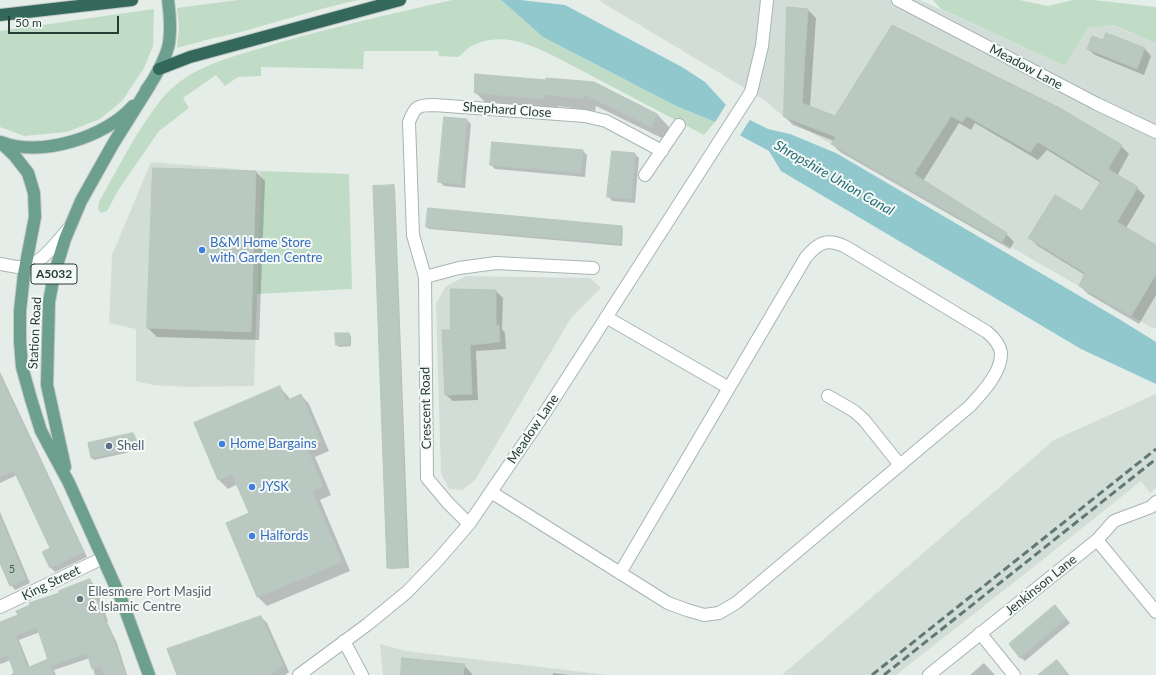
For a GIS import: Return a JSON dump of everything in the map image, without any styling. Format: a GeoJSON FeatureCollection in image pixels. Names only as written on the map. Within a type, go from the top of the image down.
{"type":"FeatureCollection","features":[{"type":"Feature","properties":{"kind":"highway"},"geometry":{"type":"LineString","coordinates":[[0,15],[131,0]]}},
{"type":"Feature","properties":{"kind":"highway"},"geometry":{"type":"LineString","coordinates":[[159,69],[190,57],[400,0]]}},
{"type":"Feature","properties":{"kind":"main road","name":"A5032"},"geometry":{"type":"LineString","coordinates":[[0,142],[29,148],[55,146],[97,133],[130,109],[150,85],[159,69],[169,45],[170,16],[168,0]]}},
{"type":"Feature","properties":{"kind":"main road","name":"Station Road"},"geometry":{"type":"LineString","coordinates":[[69,483],[47,385],[49,302],[54,275],[65,239],[81,201],[97,171],[150,85]]}},
{"type":"Feature","properties":{"kind":"main road","name":"Station Road"},"geometry":{"type":"LineString","coordinates":[[0,142],[28,173],[34,193],[34,216],[20,311],[22,367],[30,399],[41,431],[69,483],[122,601],[149,675]]}},
{"type":"Feature","properties":{"kind":"street","name":"Meadow Lane"},"geometry":{"type":"LineString","coordinates":[[299,675],[368,624],[407,592],[438,560],[469,524],[546,410],[750,92],[762,46],[767,0]]}},
{"type":"Feature","properties":{"kind":"street","name":"Meadow Lane"},"geometry":{"type":"LineString","coordinates":[[898,0],[1097,104],[1156,132]]}},
{"type":"Feature","properties":{"kind":"street","name":"Shephard Close"},"geometry":{"type":"LineString","coordinates":[[411,178],[409,122],[413,112],[421,105],[585,116],[606,121],[662,151]]}},
{"type":"Feature","properties":{"kind":"street"},"geometry":{"type":"LineString","coordinates":[[645,175],[679,125]]}},
{"type":"Feature","properties":{"kind":"street","name":"Crescent Road"},"geometry":{"type":"LineString","coordinates":[[411,178],[413,235],[425,277],[427,478],[448,503],[469,524]]}},
{"type":"Feature","properties":{"kind":"street"},"geometry":{"type":"LineString","coordinates":[[0,264],[26,267],[38,261],[52,248],[70,226]]}},
{"type":"Feature","properties":{"kind":"street"},"geometry":{"type":"LineString","coordinates":[[491,492],[620,573],[668,603],[704,615],[719,613],[736,603],[970,406],[990,382],[997,370],[1001,351],[994,338],[988,332],[838,243],[832,242],[818,245],[806,257],[620,573]]}},
{"type":"Feature","properties":{"kind":"street"},"geometry":{"type":"LineString","coordinates":[[425,277],[459,268],[496,263],[593,268]]}},
{"type":"Feature","properties":{"kind":"street"},"geometry":{"type":"LineString","coordinates":[[606,317],[729,388]]}},
{"type":"Feature","properties":{"kind":"street"},"geometry":{"type":"LineString","coordinates":[[828,396],[854,411],[864,420],[900,465]]}},
{"type":"Feature","properties":{"kind":"street","name":"Jenkinson Lane"},"geometry":{"type":"LineString","coordinates":[[929,675],[1097,540],[1114,521],[1151,507],[1156,502]]}},
{"type":"Feature","properties":{"kind":"street"},"geometry":{"type":"LineString","coordinates":[[1097,540],[1156,612]]}},
{"type":"Feature","properties":{"kind":"street","name":"King Street"},"geometry":{"type":"LineString","coordinates":[[0,606],[103,558]]}},
{"type":"Feature","properties":{"kind":"street"},"geometry":{"type":"LineString","coordinates":[[980,633],[1014,675]]}},
{"type":"Feature","properties":{"kind":"street"},"geometry":{"type":"LineString","coordinates":[[344,641],[362,675]]}},
{"type":"Feature","properties":{"kind":"shaded area"},"geometry":{"type":"Polygon","coordinates":[[[598,0],[920,0],[1065,66],[1088,28],[1112,25],[1156,43],[1156,328],[1150,327],[784,117],[763,99],[598,0]]]}},
{"type":"Feature","properties":{"kind":"shaded area"},"geometry":{"type":"Polygon","coordinates":[[[151,162],[261,171],[254,386],[190,387],[153,385],[136,381],[136,329],[109,323],[112,255],[151,162]]]}},
{"type":"Feature","properties":{"kind":"shaded area"},"geometry":{"type":"Polygon","coordinates":[[[466,276],[590,278],[601,288],[571,318],[475,480],[463,490],[449,489],[441,474],[436,304],[445,287],[466,276]]]}},
{"type":"Feature","properties":{"kind":"shaded area"},"geometry":{"type":"Polygon","coordinates":[[[1156,394],[1156,488],[1150,493],[1141,481],[896,675],[782,675],[1054,440],[1156,394]]]}},
{"type":"Feature","properties":{"kind":"shaded area"},"geometry":{"type":"Polygon","coordinates":[[[380,644],[406,651],[608,675],[383,675],[380,644]]]}},
{"type":"Feature","properties":{"kind":"green space"},"geometry":{"type":"Polygon","coordinates":[[[238,0],[358,0],[177,48],[179,26],[177,8],[238,0]]]}},
{"type":"Feature","properties":{"kind":"green space"},"geometry":{"type":"Polygon","coordinates":[[[452,0],[501,0],[543,37],[676,106],[715,122],[704,135],[554,56],[523,43],[503,39],[481,42],[470,47],[458,57],[439,56],[438,51],[364,51],[363,69],[261,67],[261,76],[238,77],[225,86],[216,75],[183,98],[189,108],[159,131],[119,189],[107,211],[101,213],[98,209],[99,202],[136,136],[155,108],[171,89],[195,72],[226,59],[306,35],[452,0]]]}},
{"type":"Feature","properties":{"kind":"green space"},"geometry":{"type":"Polygon","coordinates":[[[933,0],[1020,0],[1048,6],[1073,0],[1093,0],[1156,7],[1156,43],[1113,25],[1088,28],[1065,66],[941,9],[933,0]]]}},
{"type":"Feature","properties":{"kind":"green space"},"geometry":{"type":"Polygon","coordinates":[[[154,9],[153,46],[144,68],[122,101],[100,119],[67,132],[24,136],[0,127],[0,31],[154,9]]]}},
{"type":"Feature","properties":{"kind":"green space"},"geometry":{"type":"Polygon","coordinates":[[[261,171],[349,174],[352,289],[257,294],[261,171]]]}},
{"type":"Feature","properties":{"kind":"water","name":"Shropshire Union Canal"},"geometry":{"type":"Polygon","coordinates":[[[501,0],[520,0],[565,5],[682,67],[705,82],[726,105],[750,120],[768,129],[790,134],[836,153],[1156,342],[1156,384],[1081,349],[781,171],[769,151],[715,122],[676,106],[543,37],[501,0]]]}},
{"type":"Feature","properties":{"kind":"pier"},"geometry":{"type":"Polygon","coordinates":[[[727,103],[751,118],[739,137],[714,124],[727,103]]]}},
{"type":"Feature","properties":{"kind":"building"},"geometry":{"type":"Polygon","coordinates":[[[787,7],[808,9],[802,103],[835,116],[892,25],[1058,107],[1122,145],[1108,169],[1138,187],[1117,222],[1156,245],[1156,274],[1131,316],[1079,286],[1085,273],[1028,238],[1055,195],[1082,211],[1101,181],[1038,142],[1030,152],[967,116],[962,122],[951,116],[914,174],[1007,233],[1002,242],[831,144],[836,137],[784,117],[787,7]]]}},
{"type":"Feature","properties":{"kind":"building"},"geometry":{"type":"Polygon","coordinates":[[[1106,33],[1145,48],[1137,69],[1087,49],[1092,36],[1103,40],[1106,33]]]}},
{"type":"Feature","properties":{"kind":"building"},"geometry":{"type":"Polygon","coordinates":[[[475,74],[546,80],[546,78],[594,82],[657,114],[651,127],[584,94],[583,99],[545,94],[544,99],[475,93],[475,74]]]}},
{"type":"Feature","properties":{"kind":"building"},"geometry":{"type":"Polygon","coordinates":[[[444,117],[467,119],[461,184],[438,182],[444,117]]]}},
{"type":"Feature","properties":{"kind":"building"},"geometry":{"type":"Polygon","coordinates":[[[492,142],[583,150],[581,173],[490,165],[492,142]]]}},
{"type":"Feature","properties":{"kind":"building"},"geometry":{"type":"Polygon","coordinates":[[[612,151],[635,153],[631,199],[607,197],[612,151]]]}},
{"type":"Feature","properties":{"kind":"building","name":"B&M Home Store with Garden Centre"},"geometry":{"type":"Polygon","coordinates":[[[153,168],[256,171],[251,332],[147,328],[153,168]]]}},
{"type":"Feature","properties":{"kind":"building"},"geometry":{"type":"Polygon","coordinates":[[[394,185],[407,567],[387,568],[373,186],[394,185]]]}},
{"type":"Feature","properties":{"kind":"building"},"geometry":{"type":"Polygon","coordinates":[[[428,208],[622,226],[620,244],[426,227],[428,208]]]}},
{"type":"Feature","properties":{"kind":"building"},"geometry":{"type":"Polygon","coordinates":[[[451,289],[496,290],[496,325],[499,325],[500,342],[470,345],[472,394],[445,395],[442,330],[450,330],[451,289]]]}},
{"type":"Feature","properties":{"kind":"building"},"geometry":{"type":"Polygon","coordinates":[[[335,333],[349,333],[350,344],[336,345],[335,333]]]}},
{"type":"Feature","properties":{"kind":"building"},"geometry":{"type":"Polygon","coordinates":[[[0,376],[84,552],[50,568],[42,552],[50,548],[14,471],[0,477],[0,376]]]}},
{"type":"Feature","properties":{"kind":"building"},"geometry":{"type":"Polygon","coordinates":[[[280,386],[286,401],[301,394],[321,442],[307,449],[323,486],[312,491],[342,562],[257,597],[226,523],[249,513],[232,474],[218,480],[194,423],[280,386]]]}},
{"type":"Feature","properties":{"kind":"building"},"geometry":{"type":"Polygon","coordinates":[[[133,433],[139,445],[124,451],[91,458],[88,443],[133,433]]]}},
{"type":"Feature","properties":{"kind":"building"},"geometry":{"type":"Polygon","coordinates":[[[0,517],[26,579],[10,586],[0,563],[0,517]]]}},
{"type":"Feature","properties":{"kind":"building"},"geometry":{"type":"Polygon","coordinates":[[[90,579],[103,617],[113,637],[125,675],[104,675],[102,666],[92,669],[87,653],[51,666],[54,675],[11,675],[14,673],[8,655],[0,658],[0,622],[18,615],[16,611],[30,605],[29,603],[59,593],[59,591],[90,579]],[[37,627],[16,636],[27,668],[48,659],[37,627]]]}},
{"type":"Feature","properties":{"kind":"building"},"geometry":{"type":"Polygon","coordinates":[[[1055,605],[1066,619],[1020,658],[1009,644],[1055,605]]]}},
{"type":"Feature","properties":{"kind":"building"},"geometry":{"type":"Polygon","coordinates":[[[261,616],[283,665],[270,675],[177,675],[167,649],[261,616]]]}},
{"type":"Feature","properties":{"kind":"building"},"geometry":{"type":"Polygon","coordinates":[[[402,658],[465,664],[463,675],[401,675],[402,658]]]}},
{"type":"Feature","properties":{"kind":"building"},"geometry":{"type":"Polygon","coordinates":[[[1057,660],[1069,675],[1038,675],[1057,660]]]}},
{"type":"Feature","properties":{"kind":"railway"},"geometry":{"type":"LineString","coordinates":[[872,675],[1156,449]]}},
{"type":"Feature","properties":{"kind":"railway"},"geometry":{"type":"LineString","coordinates":[[884,675],[1156,459]]}},
{"type":"Feature","properties":{"kind":"place","name":"B&M Home Store with Garden Centre"},"geometry":{"type":"Point","coordinates":[202,250]}},
{"type":"Feature","properties":{"kind":"place","name":"Home Bargains"},"geometry":{"type":"Point","coordinates":[222,444]}},
{"type":"Feature","properties":{"kind":"place","name":"Shell"},"geometry":{"type":"Point","coordinates":[109,446]}},
{"type":"Feature","properties":{"kind":"place","name":"JYSK"},"geometry":{"type":"Point","coordinates":[252,487]}},
{"type":"Feature","properties":{"kind":"place","name":"Halfords"},"geometry":{"type":"Point","coordinates":[252,536]}},
{"type":"Feature","properties":{"kind":"place","name":"Ellesmere Port Masjid & Islamic Centre"},"geometry":{"type":"Point","coordinates":[80,599]}}]}
